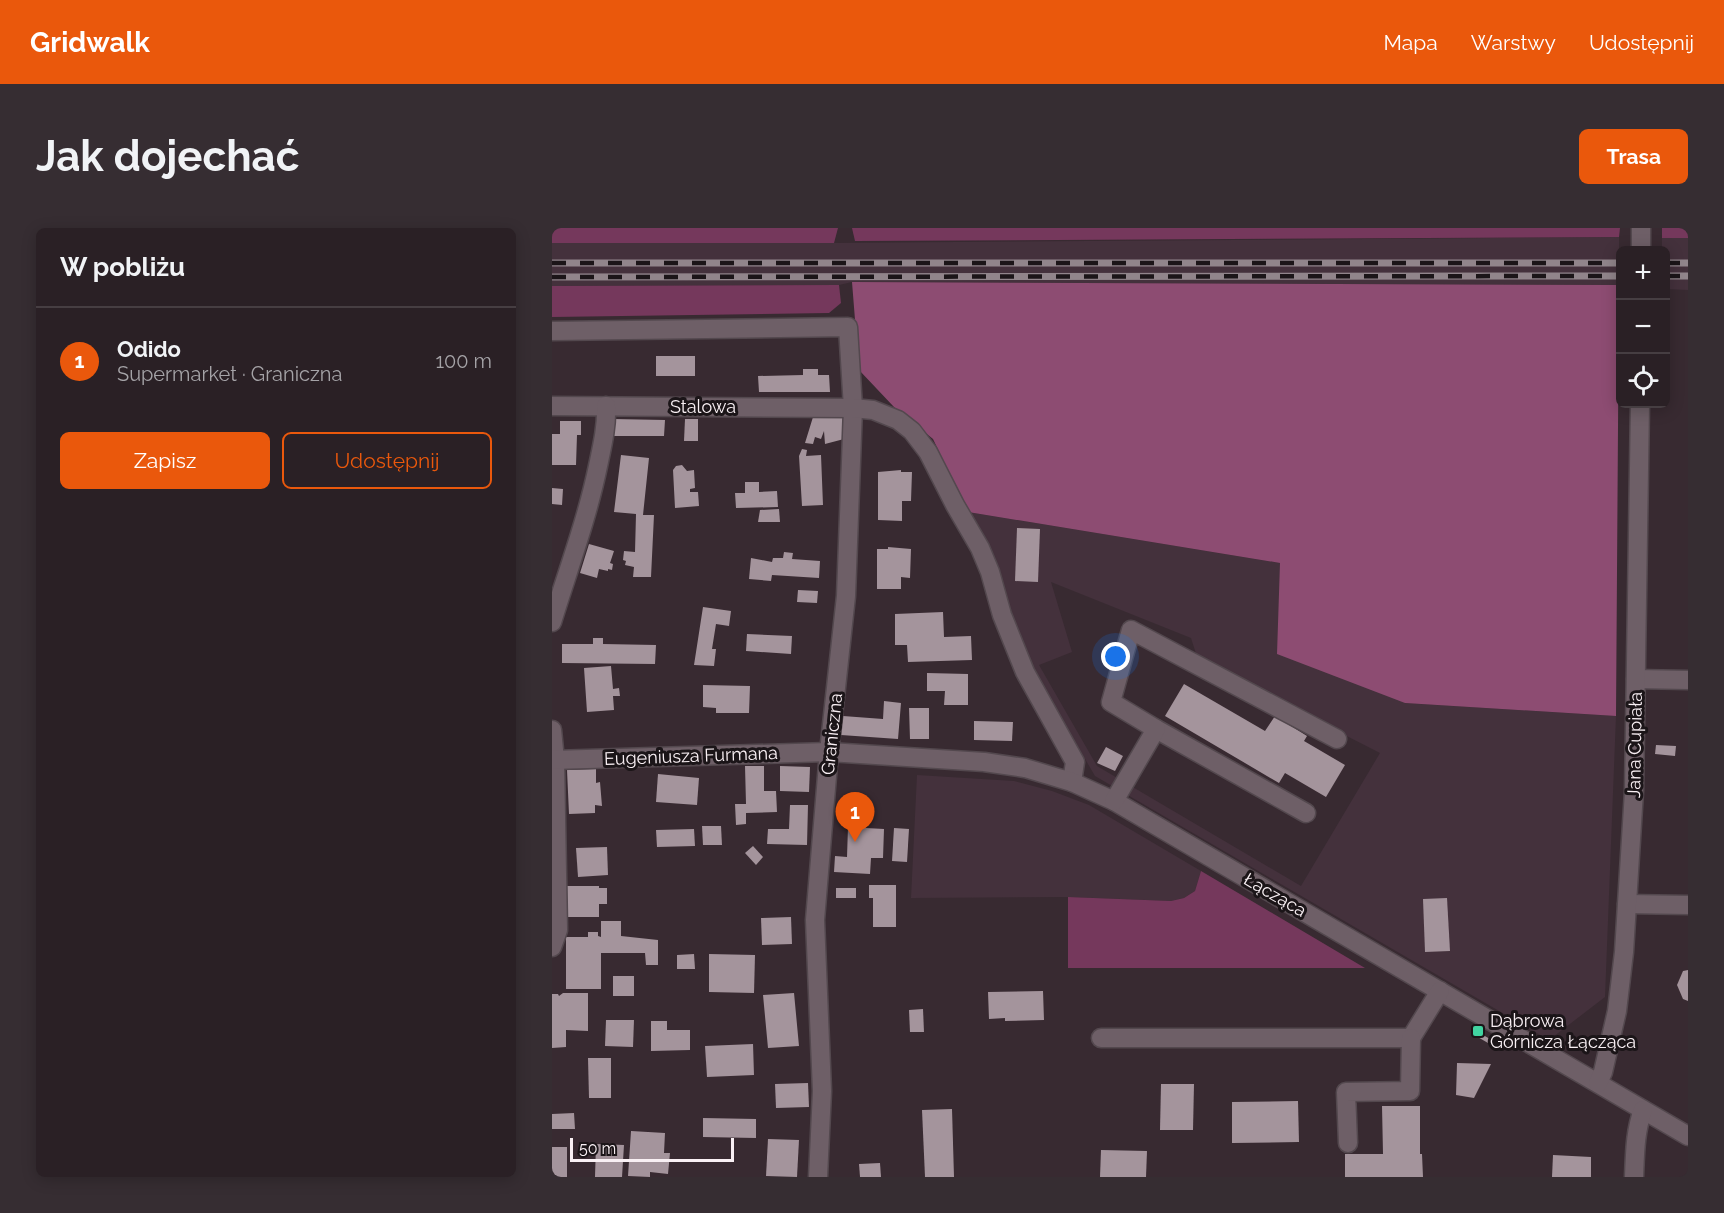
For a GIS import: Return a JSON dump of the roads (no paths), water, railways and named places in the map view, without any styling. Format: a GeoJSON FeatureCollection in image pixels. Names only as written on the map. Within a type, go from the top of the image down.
{"type":"FeatureCollection","features":[{"type":"Feature","properties":{"kind":"street"},"geometry":{"type":"LineString","coordinates":[[1641,228],[1641,246]]}},
{"type":"Feature","properties":{"kind":"street","name":"Graniczna"},"geometry":{"type":"LineString","coordinates":[[552,331],[848,327],[853,408],[846,596],[829,752],[815,920],[822,1092],[818,1177]]}},
{"type":"Feature","properties":{"kind":"street","name":"Stalowa"},"geometry":{"type":"LineString","coordinates":[[552,406],[853,408],[873,410],[898,420],[912,431],[928,452],[980,548],[990,572],[1002,615],[1025,672],[1075,762],[1072,782]]}},
{"type":"Feature","properties":{"kind":"street"},"geometry":{"type":"LineString","coordinates":[[552,622],[592,494],[601,453],[606,406]]}},
{"type":"Feature","properties":{"kind":"street","name":"Jana Cupiała"},"geometry":{"type":"LineString","coordinates":[[1598,1083],[1603,1072],[1620,992],[1627,904],[1634,791],[1640,408]]}},
{"type":"Feature","properties":{"kind":"street"},"geometry":{"type":"LineString","coordinates":[[1306,813],[1111,702],[1131,630],[1337,739]]}},
{"type":"Feature","properties":{"kind":"street"},"geometry":{"type":"LineString","coordinates":[[1636,679],[1688,680]]}},
{"type":"Feature","properties":{"kind":"street"},"geometry":{"type":"LineString","coordinates":[[1114,801],[1156,729]]}},
{"type":"Feature","properties":{"kind":"street"},"geometry":{"type":"LineString","coordinates":[[552,730],[558,930],[552,948]]}},
{"type":"Feature","properties":{"kind":"street","name":"Eugeniusza Furmana"},"geometry":{"type":"LineString","coordinates":[[553,760],[829,752]]}},
{"type":"Feature","properties":{"kind":"street","name":"Łącząca"},"geometry":{"type":"LineString","coordinates":[[829,752],[984,762],[1025,768],[1072,782],[1114,801],[1688,1136]]}},
{"type":"Feature","properties":{"kind":"street"},"geometry":{"type":"LineString","coordinates":[[1627,904],[1688,905]]}},
{"type":"Feature","properties":{"kind":"street"},"geometry":{"type":"LineString","coordinates":[[1348,1143],[1346,1092],[1410,1091],[1411,1038],[1440,991]]}},
{"type":"Feature","properties":{"kind":"street"},"geometry":{"type":"LineString","coordinates":[[1101,1038],[1411,1038]]}},
{"type":"Feature","properties":{"kind":"street"},"geometry":{"type":"LineString","coordinates":[[1634,1177],[1635,1148],[1643,1110]]}},
{"type":"Feature","properties":{"kind":"railway"},"geometry":{"type":"LineString","coordinates":[[552,263],[1616,263]]}},
{"type":"Feature","properties":{"kind":"railway"},"geometry":{"type":"LineString","coordinates":[[1670,263],[1688,263]]}},
{"type":"Feature","properties":{"kind":"railway"},"geometry":{"type":"LineString","coordinates":[[552,277],[1616,276]]}},
{"type":"Feature","properties":{"kind":"railway"},"geometry":{"type":"LineString","coordinates":[[1670,276],[1688,276]]}},
{"type":"Feature","properties":{"kind":"place","name":"Odido"},"geometry":{"type":"Point","coordinates":[855,842]}},
{"type":"Feature","properties":{"kind":"place","name":"Dąbrowa Górnicza Łącząca"},"geometry":{"type":"Point","coordinates":[1478,1031]}}]}
